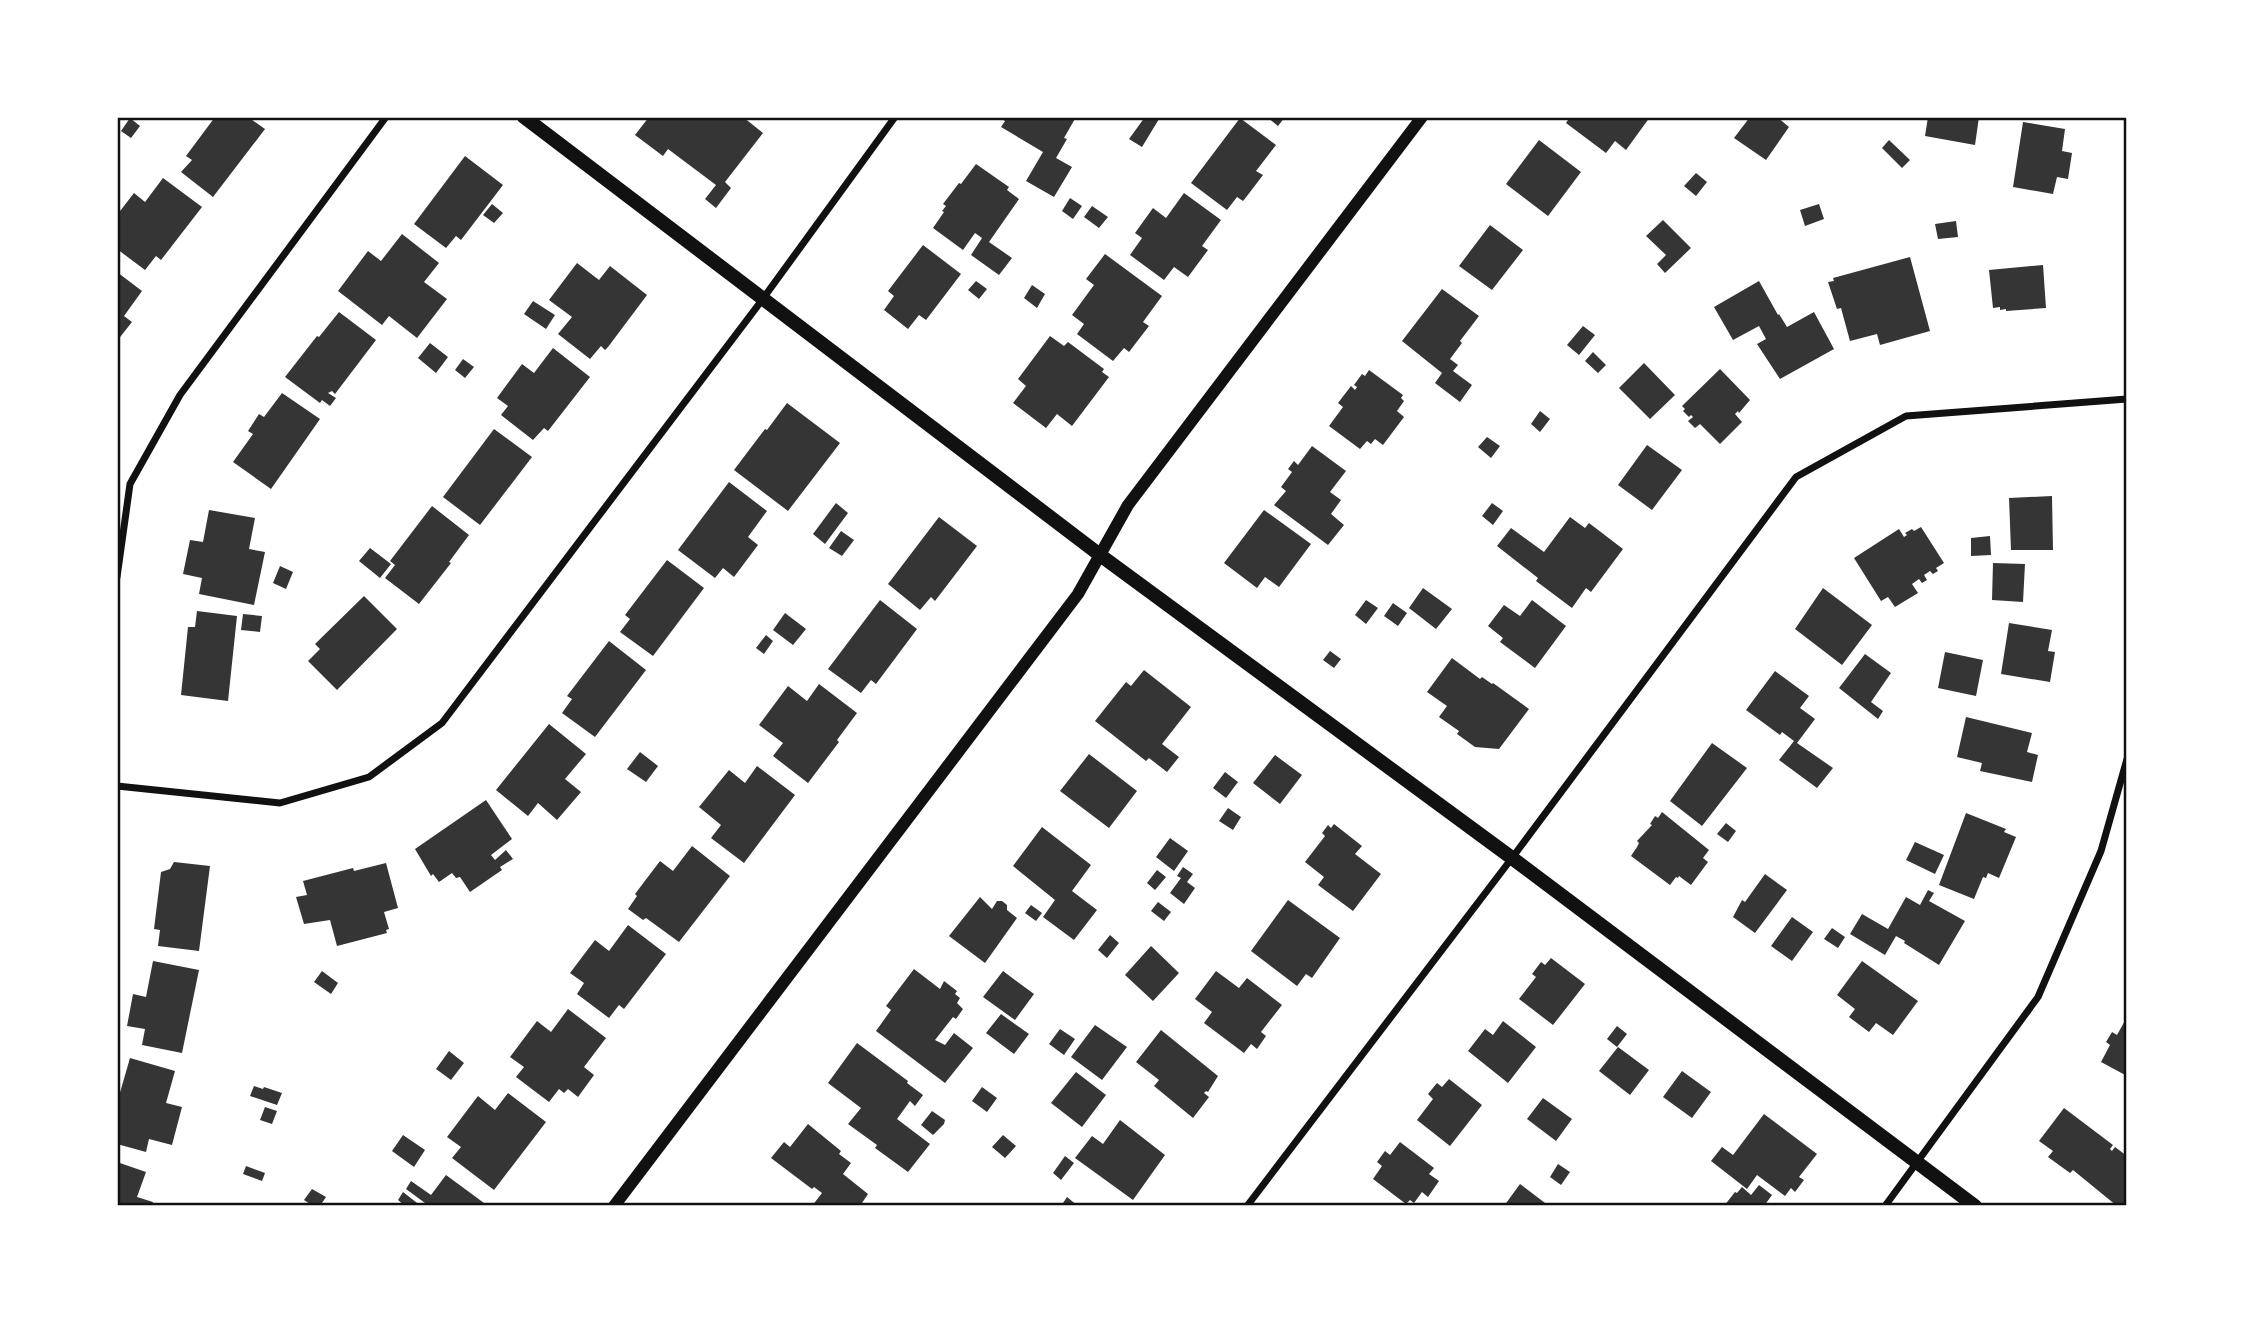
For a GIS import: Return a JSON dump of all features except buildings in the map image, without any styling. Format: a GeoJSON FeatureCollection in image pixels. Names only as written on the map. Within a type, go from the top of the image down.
{"type":"FeatureCollection","features":[{"type":"Feature","properties":{"kind":"main road"},"geometry":{"type":"LineString","coordinates":[[524,117],[1100,555],[1512,858],[1975,1206]]}},
{"type":"Feature","properties":{"kind":"street"},"geometry":{"type":"LineString","coordinates":[[117,578],[130,484],[180,395],[386,117]]}},
{"type":"Feature","properties":{"kind":"street"},"geometry":{"type":"LineString","coordinates":[[117,786],[280,803],[369,778],[442,723],[762,300],[895,117]]}},
{"type":"Feature","properties":{"kind":"street"},"geometry":{"type":"LineString","coordinates":[[614,1206],[1078,594],[1128,505],[1422,117]]}},
{"type":"Feature","properties":{"kind":"street"},"geometry":{"type":"LineString","coordinates":[[1247,1206],[1512,858],[1796,477],[1906,416],[2127,399]]}},
{"type":"Feature","properties":{"kind":"street"},"geometry":{"type":"LineString","coordinates":[[1885,1206],[2038,997],[2101,851],[2127,759]]}}]}
